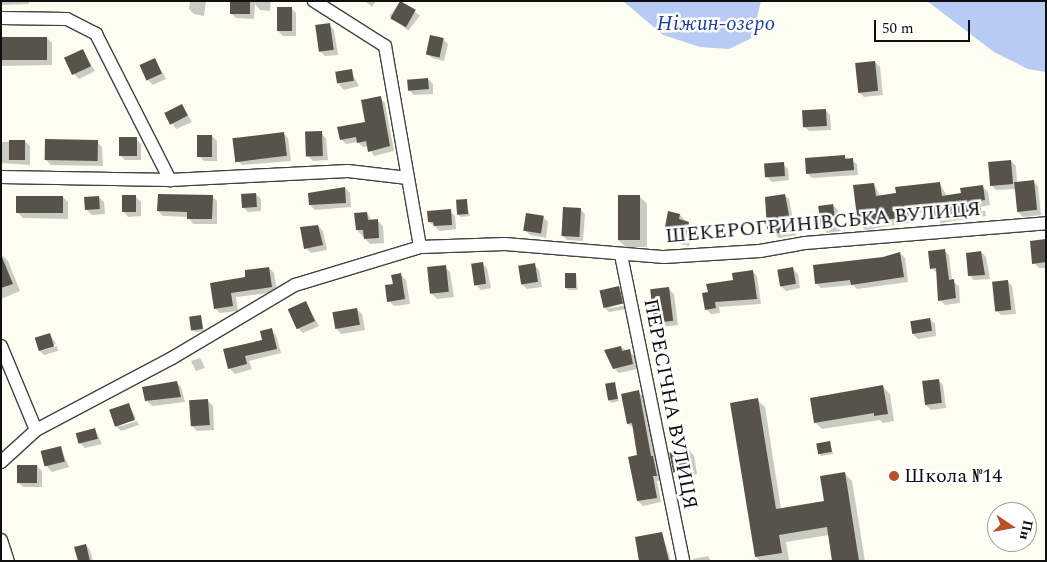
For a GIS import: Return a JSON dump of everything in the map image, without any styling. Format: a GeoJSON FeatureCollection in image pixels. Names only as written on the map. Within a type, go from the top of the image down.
{"type":"FeatureCollection","features":[{"type":"Feature","properties":{"kind":"street"},"geometry":{"type":"LineString","coordinates":[[314,1],[385,46],[420,247]]}},
{"type":"Feature","properties":{"kind":"street"},"geometry":{"type":"LineString","coordinates":[[1,18],[67,19],[96,34],[170,180]]}},
{"type":"Feature","properties":{"kind":"street"},"geometry":{"type":"LineString","coordinates":[[1,178],[170,180],[348,171],[408,178]]}},
{"type":"Feature","properties":{"kind":"street","name":"ШЕКЕРОГРИНІВСЬКА ВУЛИЦЯ"},"geometry":{"type":"LineString","coordinates":[[1,462],[36,430],[172,358],[295,285],[420,247],[505,244],[621,255],[664,257],[760,252],[805,243],[1046,223]]}},
{"type":"Feature","properties":{"kind":"street","name":"ПЕРЕСІЧНА ВУЛИЦЯ"},"geometry":{"type":"LineString","coordinates":[[621,255],[683,561]]}},
{"type":"Feature","properties":{"kind":"street"},"geometry":{"type":"LineString","coordinates":[[1,346],[36,430]]}},
{"type":"Feature","properties":{"kind":"street"},"geometry":{"type":"LineString","coordinates":[[1,540],[8,561]]}},
{"type":"Feature","properties":{"kind":"water","name":"Ніжин-озеро"},"geometry":{"type":"Polygon","coordinates":[[[623,1],[761,1],[752,38],[729,49],[700,47],[663,35],[623,1]]]}},
{"type":"Feature","properties":{"kind":"water"},"geometry":{"type":"Polygon","coordinates":[[[927,1],[1046,1],[1046,72],[1028,69],[994,52],[927,1]]]}},
{"type":"Feature","properties":{"kind":"building"},"geometry":{"type":"Polygon","coordinates":[[[230,1],[250,1],[250,14],[230,14],[230,1]]]}},
{"type":"Feature","properties":{"kind":"building"},"geometry":{"type":"Polygon","coordinates":[[[400,1],[416,10],[406,27],[390,18],[400,1]]]}},
{"type":"Feature","properties":{"kind":"building"},"geometry":{"type":"Polygon","coordinates":[[[277,7],[292,7],[292,31],[277,31],[277,7]]]}},
{"type":"Feature","properties":{"kind":"building"},"geometry":{"type":"Polygon","coordinates":[[[330,23],[334,50],[319,52],[315,25],[330,23]]]}},
{"type":"Feature","properties":{"kind":"building"},"geometry":{"type":"Polygon","coordinates":[[[430,35],[444,38],[440,57],[426,55],[430,35]]]}},
{"type":"Feature","properties":{"kind":"building"},"geometry":{"type":"Polygon","coordinates":[[[1,37],[47,37],[47,60],[1,60],[1,37]]]}},
{"type":"Feature","properties":{"kind":"building"},"geometry":{"type":"Polygon","coordinates":[[[83,49],[91,66],[72,75],[64,58],[83,49]]]}},
{"type":"Feature","properties":{"kind":"building"},"geometry":{"type":"Polygon","coordinates":[[[155,58],[162,74],[146,80],[139,65],[155,58]]]}},
{"type":"Feature","properties":{"kind":"building"},"geometry":{"type":"Polygon","coordinates":[[[875,61],[878,91],[858,93],[855,63],[875,61]]]}},
{"type":"Feature","properties":{"kind":"building"},"geometry":{"type":"Polygon","coordinates":[[[352,69],[354,81],[337,84],[335,72],[352,69]]]}},
{"type":"Feature","properties":{"kind":"building"},"geometry":{"type":"Polygon","coordinates":[[[428,78],[429,89],[408,91],[407,80],[428,78]]]}},
{"type":"Feature","properties":{"kind":"building"},"geometry":{"type":"Polygon","coordinates":[[[381,96],[390,146],[368,152],[366,141],[357,143],[356,137],[340,140],[337,127],[365,122],[361,100],[381,96]]]}},
{"type":"Feature","properties":{"kind":"building"},"geometry":{"type":"Polygon","coordinates":[[[182,104],[188,116],[170,125],[164,113],[182,104]]]}},
{"type":"Feature","properties":{"kind":"building"},"geometry":{"type":"Polygon","coordinates":[[[826,109],[827,126],[803,127],[802,110],[826,109]]]}},
{"type":"Feature","properties":{"kind":"building"},"geometry":{"type":"Polygon","coordinates":[[[322,131],[323,156],[306,157],[305,132],[322,131]]]}},
{"type":"Feature","properties":{"kind":"building"},"geometry":{"type":"Polygon","coordinates":[[[284,132],[287,156],[235,162],[232,138],[284,132]]]}},
{"type":"Feature","properties":{"kind":"building"},"geometry":{"type":"Polygon","coordinates":[[[197,135],[212,135],[212,157],[197,157],[197,135]]]}},
{"type":"Feature","properties":{"kind":"building"},"geometry":{"type":"Polygon","coordinates":[[[119,137],[137,137],[137,156],[119,156],[119,137]]]}},
{"type":"Feature","properties":{"kind":"building"},"geometry":{"type":"Polygon","coordinates":[[[45,139],[98,140],[98,161],[45,160],[45,139]]]}},
{"type":"Feature","properties":{"kind":"building"},"geometry":{"type":"Polygon","coordinates":[[[9,140],[25,140],[25,160],[9,160],[9,140]]]}},
{"type":"Feature","properties":{"kind":"building"},"geometry":{"type":"Polygon","coordinates":[[[845,155],[845,159],[853,158],[854,170],[806,174],[805,158],[845,155]]]}},
{"type":"Feature","properties":{"kind":"building"},"geometry":{"type":"Polygon","coordinates":[[[1011,160],[1013,184],[990,186],[988,162],[1011,160]]]}},
{"type":"Feature","properties":{"kind":"building"},"geometry":{"type":"Polygon","coordinates":[[[784,162],[785,176],[765,177],[764,163],[784,162]]]}},
{"type":"Feature","properties":{"kind":"building"},"geometry":{"type":"Polygon","coordinates":[[[1034,180],[1037,210],[1017,212],[1014,182],[1034,180]]]}},
{"type":"Feature","properties":{"kind":"building"},"geometry":{"type":"Polygon","coordinates":[[[940,182],[942,196],[961,193],[960,188],[983,185],[985,200],[979,201],[981,210],[934,217],[933,212],[928,213],[927,206],[908,208],[909,216],[858,225],[853,185],[874,183],[876,196],[896,193],[895,187],[940,182]]]}},
{"type":"Feature","properties":{"kind":"building"},"geometry":{"type":"Polygon","coordinates":[[[345,187],[346,203],[309,205],[308,193],[345,187]]]}},
{"type":"Feature","properties":{"kind":"building"},"geometry":{"type":"Polygon","coordinates":[[[256,193],[257,207],[242,208],[241,194],[256,193]]]}},
{"type":"Feature","properties":{"kind":"building"},"geometry":{"type":"Polygon","coordinates":[[[158,194],[213,195],[212,219],[187,219],[187,212],[157,211],[158,194]]]}},
{"type":"Feature","properties":{"kind":"building"},"geometry":{"type":"Polygon","coordinates":[[[785,194],[792,231],[774,234],[773,228],[767,229],[765,197],[785,194]]]}},
{"type":"Feature","properties":{"kind":"building"},"geometry":{"type":"Polygon","coordinates":[[[122,195],[136,195],[136,212],[122,212],[122,195]]]}},
{"type":"Feature","properties":{"kind":"building"},"geometry":{"type":"Polygon","coordinates":[[[618,195],[640,195],[640,240],[618,240],[618,195]]]}},
{"type":"Feature","properties":{"kind":"building"},"geometry":{"type":"Polygon","coordinates":[[[16,196],[63,196],[63,213],[16,213],[16,196]]]}},
{"type":"Feature","properties":{"kind":"building"},"geometry":{"type":"Polygon","coordinates":[[[99,196],[100,209],[85,210],[84,197],[99,196]]]}},
{"type":"Feature","properties":{"kind":"building"},"geometry":{"type":"Polygon","coordinates":[[[467,199],[468,214],[457,215],[456,200],[467,199]]]}},
{"type":"Feature","properties":{"kind":"building"},"geometry":{"type":"Polygon","coordinates":[[[833,204],[836,226],[821,228],[818,206],[833,204]]]}},
{"type":"Feature","properties":{"kind":"building"},"geometry":{"type":"Polygon","coordinates":[[[563,207],[581,208],[579,237],[561,236],[563,207]]]}},
{"type":"Feature","properties":{"kind":"building"},"geometry":{"type":"Polygon","coordinates":[[[451,209],[452,225],[434,226],[433,222],[428,222],[427,211],[451,209]]]}},
{"type":"Feature","properties":{"kind":"building"},"geometry":{"type":"Polygon","coordinates":[[[668,211],[680,214],[679,219],[689,222],[684,242],[670,238],[672,229],[665,227],[668,211]]]}},
{"type":"Feature","properties":{"kind":"building"},"geometry":{"type":"Polygon","coordinates":[[[367,212],[368,220],[378,219],[379,238],[364,239],[363,230],[356,230],[354,213],[367,212]]]}},
{"type":"Feature","properties":{"kind":"building"},"geometry":{"type":"Polygon","coordinates":[[[526,213],[544,216],[541,234],[523,231],[526,213]]]}},
{"type":"Feature","properties":{"kind":"building"},"geometry":{"type":"Polygon","coordinates":[[[318,225],[323,245],[304,249],[300,227],[318,225]]]}},
{"type":"Feature","properties":{"kind":"building"},"geometry":{"type":"Polygon","coordinates":[[[1046,239],[1046,262],[1032,264],[1030,241],[1046,239]]]}},
{"type":"Feature","properties":{"kind":"building"},"geometry":{"type":"Polygon","coordinates":[[[945,249],[949,280],[954,279],[956,298],[938,301],[936,268],[930,269],[928,251],[945,249]]]}},
{"type":"Feature","properties":{"kind":"building"},"geometry":{"type":"Polygon","coordinates":[[[981,251],[985,275],[968,276],[966,253],[981,251]]]}},
{"type":"Feature","properties":{"kind":"building"},"geometry":{"type":"Polygon","coordinates":[[[900,252],[904,277],[851,285],[850,280],[815,284],[813,265],[883,257],[900,252]]]}},
{"type":"Feature","properties":{"kind":"building"},"geometry":{"type":"Polygon","coordinates":[[[1,255],[13,284],[1,288],[1,255]]]}},
{"type":"Feature","properties":{"kind":"building"},"geometry":{"type":"Polygon","coordinates":[[[483,262],[486,284],[474,285],[471,264],[483,262]]]}},
{"type":"Feature","properties":{"kind":"building"},"geometry":{"type":"Polygon","coordinates":[[[535,263],[538,282],[521,284],[518,266],[535,263]]]}},
{"type":"Feature","properties":{"kind":"building"},"geometry":{"type":"Polygon","coordinates":[[[446,265],[449,292],[430,294],[427,267],[446,265]]]}},
{"type":"Feature","properties":{"kind":"building"},"geometry":{"type":"Polygon","coordinates":[[[269,267],[272,287],[231,293],[233,306],[214,309],[210,283],[245,277],[245,270],[269,267]]]}},
{"type":"Feature","properties":{"kind":"building"},"geometry":{"type":"Polygon","coordinates":[[[793,267],[796,284],[780,287],[777,270],[793,267]]]}},
{"type":"Feature","properties":{"kind":"building"},"geometry":{"type":"Polygon","coordinates":[[[753,270],[757,299],[715,302],[716,308],[705,310],[702,293],[708,292],[706,284],[733,280],[732,273],[753,270]]]}},
{"type":"Feature","properties":{"kind":"building"},"geometry":{"type":"Polygon","coordinates":[[[401,273],[405,299],[387,302],[385,285],[393,284],[391,275],[401,273]]]}},
{"type":"Feature","properties":{"kind":"building"},"geometry":{"type":"Polygon","coordinates":[[[565,273],[576,273],[576,288],[565,288],[565,273]]]}},
{"type":"Feature","properties":{"kind":"building"},"geometry":{"type":"Polygon","coordinates":[[[1008,280],[1011,310],[995,312],[992,282],[1008,280]]]}},
{"type":"Feature","properties":{"kind":"building"},"geometry":{"type":"Polygon","coordinates":[[[619,286],[623,304],[604,308],[600,290],[619,286]]]}},
{"type":"Feature","properties":{"kind":"building"},"geometry":{"type":"Polygon","coordinates":[[[669,287],[673,321],[654,323],[650,289],[669,287]]]}},
{"type":"Feature","properties":{"kind":"building"},"geometry":{"type":"Polygon","coordinates":[[[306,301],[315,321],[297,329],[288,309],[306,301]]]}},
{"type":"Feature","properties":{"kind":"building"},"geometry":{"type":"Polygon","coordinates":[[[357,308],[360,325],[335,329],[332,312],[357,308]]]}},
{"type":"Feature","properties":{"kind":"building"},"geometry":{"type":"Polygon","coordinates":[[[201,315],[203,329],[191,331],[189,317],[201,315]]]}},
{"type":"Feature","properties":{"kind":"building"},"geometry":{"type":"Polygon","coordinates":[[[930,318],[932,331],[912,334],[910,321],[930,318]]]}},
{"type":"Feature","properties":{"kind":"building"},"geometry":{"type":"Polygon","coordinates":[[[272,328],[277,349],[245,356],[247,364],[228,369],[223,349],[262,340],[260,331],[272,328]]]}},
{"type":"Feature","properties":{"kind":"building"},"geometry":{"type":"Polygon","coordinates":[[[50,333],[54,346],[39,351],[35,338],[50,333]]]}},
{"type":"Feature","properties":{"kind":"building"},"geometry":{"type":"Polygon","coordinates":[[[621,346],[622,351],[630,349],[633,364],[613,369],[604,350],[621,346]]]}},
{"type":"Feature","properties":{"kind":"building"},"geometry":{"type":"Polygon","coordinates":[[[939,379],[942,403],[925,405],[922,381],[939,379]]]}},
{"type":"Feature","properties":{"kind":"building"},"geometry":{"type":"Polygon","coordinates":[[[177,381],[181,397],[145,401],[142,387],[177,381]]]}},
{"type":"Feature","properties":{"kind":"building"},"geometry":{"type":"Polygon","coordinates":[[[615,382],[618,399],[608,400],[605,384],[615,382]]]}},
{"type":"Feature","properties":{"kind":"building"},"geometry":{"type":"Polygon","coordinates":[[[883,385],[888,414],[874,416],[874,413],[814,423],[810,398],[883,385]]]}},
{"type":"Feature","properties":{"kind":"building"},"geometry":{"type":"Polygon","coordinates":[[[639,390],[651,456],[653,456],[657,476],[653,476],[657,498],[637,501],[628,457],[637,455],[632,423],[627,424],[621,394],[639,390]]]}},
{"type":"Feature","properties":{"kind":"building"},"geometry":{"type":"Polygon","coordinates":[[[758,398],[776,509],[824,501],[820,476],[845,472],[859,561],[832,561],[827,527],[779,535],[782,553],[755,557],[730,403],[758,398]]]}},
{"type":"Feature","properties":{"kind":"building"},"geometry":{"type":"Polygon","coordinates":[[[208,399],[210,425],[191,426],[189,400],[208,399]]]}},
{"type":"Feature","properties":{"kind":"building"},"geometry":{"type":"Polygon","coordinates":[[[129,403],[135,420],[115,427],[109,410],[129,403]]]}},
{"type":"Feature","properties":{"kind":"building"},"geometry":{"type":"Polygon","coordinates":[[[95,428],[98,439],[79,444],[76,433],[95,428]]]}},
{"type":"Feature","properties":{"kind":"building"},"geometry":{"type":"Polygon","coordinates":[[[830,441],[832,452],[818,454],[816,443],[830,441]]]}},
{"type":"Feature","properties":{"kind":"building"},"geometry":{"type":"Polygon","coordinates":[[[61,446],[65,462],[44,467],[41,451],[61,446]]]}},
{"type":"Feature","properties":{"kind":"building"},"geometry":{"type":"Polygon","coordinates":[[[689,449],[693,469],[673,472],[669,453],[689,449]]]}},
{"type":"Feature","properties":{"kind":"building"},"geometry":{"type":"Polygon","coordinates":[[[17,465],[37,465],[37,483],[17,483],[17,465]]]}},
{"type":"Feature","properties":{"kind":"building"},"geometry":{"type":"Polygon","coordinates":[[[662,532],[669,561],[639,561],[635,537],[662,532]]]}},
{"type":"Feature","properties":{"kind":"building"},"geometry":{"type":"Polygon","coordinates":[[[86,544],[90,561],[78,561],[74,547],[86,544]]]}},
{"type":"Feature","properties":{"kind":"place","name":"Школа №14"},"geometry":{"type":"Point","coordinates":[894,476]}}]}
